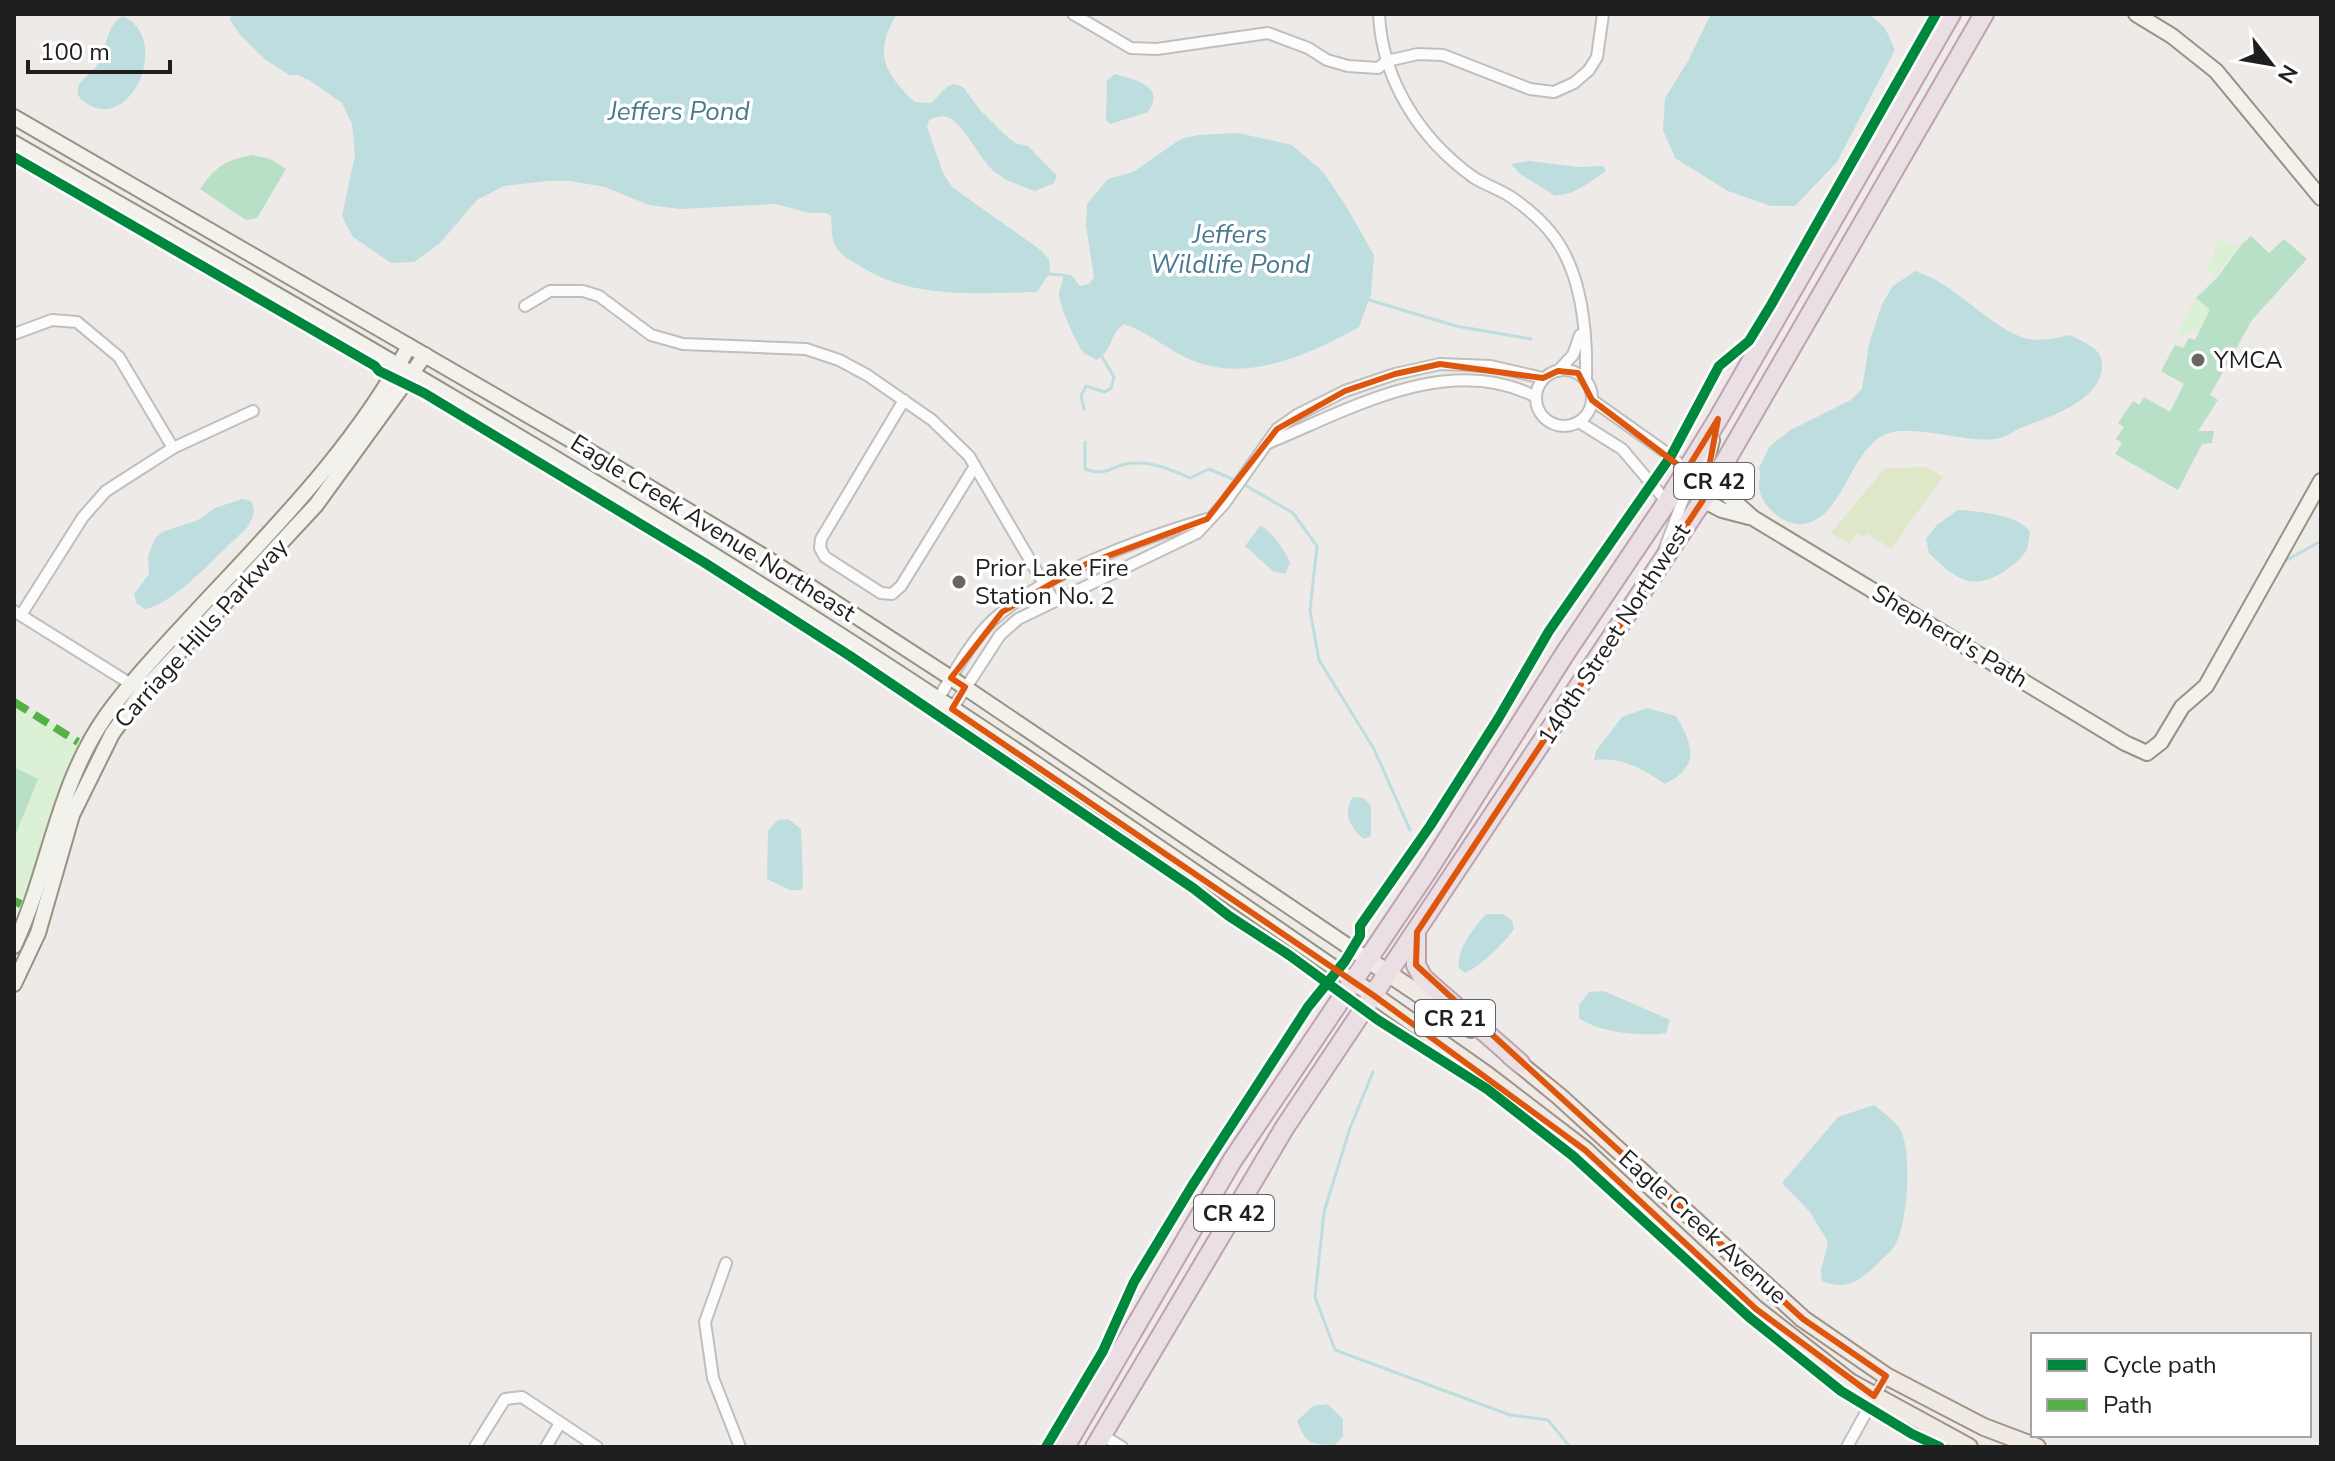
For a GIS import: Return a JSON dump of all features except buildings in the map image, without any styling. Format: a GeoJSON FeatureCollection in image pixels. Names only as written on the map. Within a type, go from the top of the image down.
{"type":"FeatureCollection","features":[{"type":"Feature","properties":{"kind":"highway","name":"140th Street Northwest"},"geometry":{"type":"LineString","coordinates":[[1352,980],[1428,870],[1566,652],[1667,502],[1951,14]]}},
{"type":"Feature","properties":{"kind":"highway","name":"140th Street Northwest"},"geometry":{"type":"LineString","coordinates":[[1373,995],[1703,500],[1984,14]]}},
{"type":"Feature","properties":{"kind":"highway"},"geometry":{"type":"LineString","coordinates":[[1417,932],[1414,952],[1423,978],[1520,1063]]}},
{"type":"Feature","properties":{"kind":"highway","name":"CR 42"},"geometry":{"type":"LineString","coordinates":[[1065,1447],[1232,1161],[1352,980]]}},
{"type":"Feature","properties":{"kind":"highway","name":"CR 42"},"geometry":{"type":"LineString","coordinates":[[1099,1441],[1285,1127],[1373,995]]}},
{"type":"Feature","properties":{"kind":"main road"},"geometry":{"type":"LineString","coordinates":[[2136,14],[2172,36],[2216,71],[2321,198]]}},
{"type":"Feature","properties":{"kind":"main road","name":"Eagle Creek Avenue Northeast"},"geometry":{"type":"LineString","coordinates":[[14,117],[425,355],[768,559],[965,687],[1388,974]]}},
{"type":"Feature","properties":{"kind":"main road","name":"Eagle Creek Avenue Northeast"},"geometry":{"type":"LineString","coordinates":[[14,143],[648,514],[938,699],[1373,995]]}},
{"type":"Feature","properties":{"kind":"main road","name":"Carriage Hills Parkway"},"geometry":{"type":"LineString","coordinates":[[14,984],[38,933],[72,815],[136,688],[303,498],[398,366],[409,346]]}},
{"type":"Feature","properties":{"kind":"main road","name":"Carriage Hills Parkway"},"geometry":{"type":"LineString","coordinates":[[14,946],[25,924],[74,775],[103,720],[316,505],[425,355]]}},
{"type":"Feature","properties":{"kind":"main road"},"geometry":{"type":"LineString","coordinates":[[1703,500],[1702,480],[1718,419]]}},
{"type":"Feature","properties":{"kind":"main road","name":"Shepherd's Path"},"geometry":{"type":"LineString","coordinates":[[1720,472],[1723,491],[1753,518],[2125,743],[2147,753],[2161,742],[2182,707],[2206,686],[2321,481]]}},
{"type":"Feature","properties":{"kind":"main road","name":"Shepherd's Path"},"geometry":{"type":"LineString","coordinates":[[1703,500],[1722,510],[1753,518]]}},
{"type":"Feature","properties":{"kind":"main road","name":"Eagle Creek Avenue"},"geometry":{"type":"LineString","coordinates":[[1388,974],[1520,1063],[1803,1319],[1886,1376],[1984,1427],[2037,1447]]}},
{"type":"Feature","properties":{"kind":"main road","name":"Eagle Creek Avenue"},"geometry":{"type":"LineString","coordinates":[[1373,995],[1487,1075],[1585,1150],[1756,1309],[1850,1382],[1969,1447]]}},
{"type":"Feature","properties":{"kind":"street"},"geometry":{"type":"LineString","coordinates":[[1073,14],[1131,48],[1157,49],[1268,33],[1287,39],[1327,60],[1348,66],[1378,68],[1387,61],[1418,54],[1443,55],[1530,89],[1554,92],[1574,83],[1589,70],[1597,57],[1603,14]]}},
{"type":"Feature","properties":{"kind":"street"},"geometry":{"type":"LineString","coordinates":[[1379,14],[1380,36],[1392,77],[1430,140],[1474,178],[1510,197],[1535,216],[1562,248],[1579,293],[1586,379],[1591,389],[1590,409],[1579,422],[1562,427],[1546,420],[1536,397],[1543,378]]}},
{"type":"Feature","properties":{"kind":"street"},"geometry":{"type":"LineString","coordinates":[[525,306],[550,291],[583,291],[599,296],[651,335],[698,346],[806,349],[839,360],[867,375],[932,420],[969,456],[1054,601]]}},
{"type":"Feature","properties":{"kind":"street"},"geometry":{"type":"LineString","coordinates":[[14,334],[52,320],[77,322],[119,357],[173,448]]}},
{"type":"Feature","properties":{"kind":"street"},"geometry":{"type":"LineString","coordinates":[[952,709],[1000,635],[1018,619],[1197,533],[1224,504],[1277,429],[1297,415],[1345,391],[1395,374],[1440,364],[1491,366],[1543,378],[1558,371],[1573,355],[1582,329]]}},
{"type":"Feature","properties":{"kind":"street"},"geometry":{"type":"LineString","coordinates":[[1558,371],[1578,373],[1586,379]]}},
{"type":"Feature","properties":{"kind":"street"},"geometry":{"type":"LineString","coordinates":[[1267,444],[1304,426],[1402,389],[1442,381],[1493,382],[1520,388],[1536,397]]}},
{"type":"Feature","properties":{"kind":"street"},"geometry":{"type":"LineString","coordinates":[[904,400],[821,539],[820,548],[825,557],[881,593],[892,594],[901,586],[975,466]]}},
{"type":"Feature","properties":{"kind":"street"},"geometry":{"type":"LineString","coordinates":[[1592,400],[1671,456],[1686,471],[1687,489],[1658,568]]}},
{"type":"Feature","properties":{"kind":"street"},"geometry":{"type":"LineString","coordinates":[[136,688],[18,613],[83,517],[106,491],[173,448],[253,411]]}},
{"type":"Feature","properties":{"kind":"street"},"geometry":{"type":"LineString","coordinates":[[1579,422],[1622,449],[1667,502]]}},
{"type":"Feature","properties":{"kind":"street"},"geometry":{"type":"LineString","coordinates":[[938,699],[984,629],[1002,612],[1044,586],[1149,536],[1207,519]]}},
{"type":"Feature","properties":{"kind":"street"},"geometry":{"type":"LineString","coordinates":[[726,1263],[705,1322],[713,1378],[740,1447]]}},
{"type":"Feature","properties":{"kind":"street"},"geometry":{"type":"LineString","coordinates":[[1847,1447],[1886,1376]]}},
{"type":"Feature","properties":{"kind":"street"},"geometry":{"type":"LineString","coordinates":[[475,1447],[505,1399],[522,1397],[597,1447]]}},
{"type":"Feature","properties":{"kind":"street"},"geometry":{"type":"LineString","coordinates":[[546,1447],[560,1423]]}},
{"type":"Feature","properties":{"kind":"street"},"geometry":{"type":"LineString","coordinates":[[1099,1441],[1122,1447]]}},
{"type":"Feature","properties":{"kind":"highlighted area"},"geometry":{"type":"Polygon","coordinates":[[[1440,364],[1543,378],[1558,371],[1578,373],[1592,400],[1686,471],[1718,419],[1703,500],[1417,932],[1416,965],[1803,1319],[1886,1376],[1874,1396],[1756,1309],[1585,1150],[1373,995],[952,709],[965,687],[951,678],[1002,612],[1086,564],[1207,519],[1277,429],[1345,391],[1395,374],[1440,364]]]}},
{"type":"Feature","properties":{"kind":"green space"},"geometry":{"type":"Polygon","coordinates":[[[252,155],[270,159],[286,169],[257,218],[246,220],[200,189],[222,166],[252,155]]]}},
{"type":"Feature","properties":{"kind":"green space","name":"YMCA"},"geometry":{"type":"Polygon","coordinates":[[[2251,236],[2269,253],[2284,239],[2307,259],[2252,320],[2210,395],[2218,400],[2198,431],[2214,431],[2212,443],[2202,444],[2178,490],[2115,454],[2122,443],[2116,439],[2124,427],[2118,423],[2133,401],[2139,405],[2144,397],[2170,412],[2184,384],[2161,371],[2175,345],[2183,348],[2189,338],[2195,340],[2210,310],[2196,298],[2217,278],[2251,236]]]}},
{"type":"Feature","properties":{"kind":"green space"},"geometry":{"type":"Polygon","coordinates":[[[2220,237],[2230,244],[2242,244],[2217,273],[2217,278],[2207,270],[2220,237]]]}},
{"type":"Feature","properties":{"kind":"green space"},"geometry":{"type":"Polygon","coordinates":[[[2196,298],[2210,310],[2196,334],[2191,331],[2184,335],[2178,332],[2196,298]]]}},
{"type":"Feature","properties":{"kind":"green space"},"geometry":{"type":"Polygon","coordinates":[[[1926,467],[1943,477],[1892,549],[1866,533],[1864,537],[1857,533],[1850,544],[1831,533],[1885,468],[1926,467]]]}},
{"type":"Feature","properties":{"kind":"green space"},"geometry":{"type":"Polygon","coordinates":[[[14,700],[83,742],[46,823],[22,909],[14,904],[14,700]]]}},
{"type":"Feature","properties":{"kind":"green space"},"geometry":{"type":"Polygon","coordinates":[[[14,767],[38,779],[14,838],[14,767]]]}},
{"type":"Feature","properties":{"kind":"water","name":"Jeffers Pond"},"geometry":{"type":"Polygon","coordinates":[[[232,14],[897,14],[885,40],[885,62],[904,91],[915,102],[931,103],[948,86],[963,87],[1004,134],[1015,143],[1028,146],[1057,176],[1054,183],[1035,191],[1010,181],[990,167],[953,120],[942,116],[929,120],[927,127],[943,173],[952,187],[1039,249],[1049,259],[1050,272],[1037,292],[969,293],[923,289],[880,277],[844,256],[834,244],[831,216],[826,213],[809,213],[776,204],[680,209],[649,205],[605,187],[570,181],[504,186],[477,200],[440,243],[414,262],[391,263],[353,237],[342,216],[355,155],[352,124],[342,103],[309,80],[289,75],[266,60],[241,36],[230,20],[232,14]]]}},
{"type":"Feature","properties":{"kind":"water"},"geometry":{"type":"Polygon","coordinates":[[[1711,14],[1869,14],[1885,28],[1895,50],[1837,162],[1795,206],[1771,206],[1728,191],[1675,158],[1663,130],[1665,98],[1688,61],[1711,14]]]}},
{"type":"Feature","properties":{"kind":"water"},"geometry":{"type":"Polygon","coordinates":[[[123,16],[138,28],[144,44],[145,62],[140,80],[130,95],[117,106],[102,109],[82,100],[78,88],[98,64],[113,24],[123,16]]]}},
{"type":"Feature","properties":{"kind":"water"},"geometry":{"type":"Polygon","coordinates":[[[1115,74],[1138,81],[1151,90],[1154,96],[1148,112],[1110,124],[1106,120],[1107,80],[1115,74]]]}},
{"type":"Feature","properties":{"kind":"water","name":"Jeffers Wildlife Pond"},"geometry":{"type":"Polygon","coordinates":[[[1238,133],[1292,145],[1323,172],[1346,206],[1374,255],[1371,294],[1359,327],[1301,355],[1258,367],[1236,369],[1194,361],[1124,324],[1101,357],[1096,360],[1085,354],[1069,325],[1059,293],[1063,274],[1071,275],[1080,286],[1089,284],[1094,277],[1086,226],[1087,204],[1108,179],[1133,172],[1181,139],[1238,133]]]}},
{"type":"Feature","properties":{"kind":"water"},"geometry":{"type":"Polygon","coordinates":[[[1529,161],[1578,167],[1603,166],[1606,171],[1574,191],[1554,195],[1519,173],[1511,164],[1529,161]]]}},
{"type":"Feature","properties":{"kind":"water"},"geometry":{"type":"Polygon","coordinates":[[[1915,271],[1943,285],[1994,322],[2021,337],[2040,340],[2070,335],[2087,344],[2102,360],[2099,379],[2072,406],[1999,438],[1910,431],[1886,434],[1873,442],[1863,454],[1826,512],[1814,521],[1800,524],[1786,521],[1772,512],[1760,492],[1759,468],[1770,446],[1789,431],[1851,400],[1862,389],[1869,344],[1882,304],[1893,286],[1915,271]]]}},
{"type":"Feature","properties":{"kind":"water"},"geometry":{"type":"Polygon","coordinates":[[[242,499],[251,501],[254,509],[246,529],[170,597],[145,609],[137,604],[134,594],[149,574],[148,556],[155,539],[162,532],[198,520],[215,508],[242,499]]]}},
{"type":"Feature","properties":{"kind":"water"},"geometry":{"type":"Polygon","coordinates":[[[1958,510],[1997,515],[2025,526],[2030,532],[2026,551],[2007,569],[1990,579],[1973,582],[1955,575],[1929,553],[1926,539],[1937,525],[1958,510]]]}},
{"type":"Feature","properties":{"kind":"water"},"geometry":{"type":"Polygon","coordinates":[[[1260,526],[1273,536],[1288,558],[1290,563],[1285,574],[1273,571],[1245,546],[1260,526]]]}},
{"type":"Feature","properties":{"kind":"water"},"geometry":{"type":"Polygon","coordinates":[[[1647,708],[1676,716],[1687,737],[1689,762],[1677,777],[1665,784],[1631,765],[1614,760],[1594,760],[1596,751],[1622,717],[1647,708]]]}},
{"type":"Feature","properties":{"kind":"water"},"geometry":{"type":"Polygon","coordinates":[[[1353,797],[1364,798],[1371,806],[1371,836],[1364,839],[1349,820],[1348,809],[1353,797]]]}},
{"type":"Feature","properties":{"kind":"water"},"geometry":{"type":"Polygon","coordinates":[[[788,819],[801,829],[801,890],[790,890],[767,879],[768,830],[778,820],[788,819]]]}},
{"type":"Feature","properties":{"kind":"water"},"geometry":{"type":"Polygon","coordinates":[[[1486,914],[1502,914],[1512,920],[1514,929],[1492,954],[1465,973],[1459,968],[1461,953],[1467,939],[1486,914]]]}},
{"type":"Feature","properties":{"kind":"water"},"geometry":{"type":"Polygon","coordinates":[[[1604,991],[1670,1020],[1666,1033],[1620,1032],[1597,1027],[1579,1018],[1579,1005],[1589,992],[1604,991]]]}},
{"type":"Feature","properties":{"kind":"water"},"geometry":{"type":"Polygon","coordinates":[[[1874,1105],[1896,1124],[1904,1142],[1907,1172],[1903,1223],[1893,1249],[1868,1272],[1848,1284],[1831,1284],[1822,1281],[1821,1270],[1828,1242],[1810,1212],[1782,1183],[1838,1117],[1874,1105]]]}},
{"type":"Feature","properties":{"kind":"water"},"geometry":{"type":"Polygon","coordinates":[[[1327,1404],[1343,1419],[1343,1436],[1335,1445],[1310,1442],[1297,1421],[1313,1406],[1327,1404]]]}},
{"type":"Feature","properties":{"kind":"waterway"},"geometry":{"type":"LineString","coordinates":[[1048,274],[1063,275]]}},
{"type":"Feature","properties":{"kind":"waterway"},"geometry":{"type":"LineString","coordinates":[[1369,300],[1456,326],[1531,339]]}},
{"type":"Feature","properties":{"kind":"waterway"},"geometry":{"type":"LineString","coordinates":[[1084,409],[1081,396],[1086,386],[1105,392],[1111,388],[1114,377],[1102,357]]}},
{"type":"Feature","properties":{"kind":"waterway"},"geometry":{"type":"LineString","coordinates":[[1085,442],[1085,469],[1100,472],[1141,463],[1163,467],[1190,478],[1209,469],[1237,481]]}},
{"type":"Feature","properties":{"kind":"waterway"},"geometry":{"type":"LineString","coordinates":[[1243,484],[1293,513],[1317,546],[1310,610],[1319,660],[1374,749],[1410,830]]}},
{"type":"Feature","properties":{"kind":"waterway"},"geometry":{"type":"LineString","coordinates":[[2285,561],[2321,541]]}},
{"type":"Feature","properties":{"kind":"waterway"},"geometry":{"type":"LineString","coordinates":[[1373,1072],[1350,1128],[1324,1212],[1315,1297],[1335,1350],[1510,1415],[1548,1420],[1570,1447]]}},
{"type":"Feature","properties":{"kind":"marked path"},"geometry":{"type":"LineString","coordinates":[[14,702],[78,742]]}},
{"type":"Feature","properties":{"kind":"marked path"},"geometry":{"type":"LineString","coordinates":[[14,901],[21,904]]}},
{"type":"Feature","properties":{"kind":"cycle path"},"geometry":{"type":"LineString","coordinates":[[1046,1447],[1103,1351],[1134,1282],[1192,1186],[1308,1007],[1345,961],[1360,936],[1360,926],[1430,826],[1549,631],[1671,456],[1719,366],[1749,341],[1936,14]]}},
{"type":"Feature","properties":{"kind":"cycle path"},"geometry":{"type":"LineString","coordinates":[[14,157],[379,371],[424,393],[705,563],[850,656],[1193,888],[1378,1020],[1487,1089],[1573,1156],[1749,1317],[1841,1391],[1912,1434],[1940,1447]]}},
{"type":"Feature","properties":{"kind":"place","name":"YMCA"},"geometry":{"type":"Point","coordinates":[2198,360]}},
{"type":"Feature","properties":{"kind":"place","name":"Prior Lake Fire Station No. 2"},"geometry":{"type":"Point","coordinates":[959,582]}}]}
